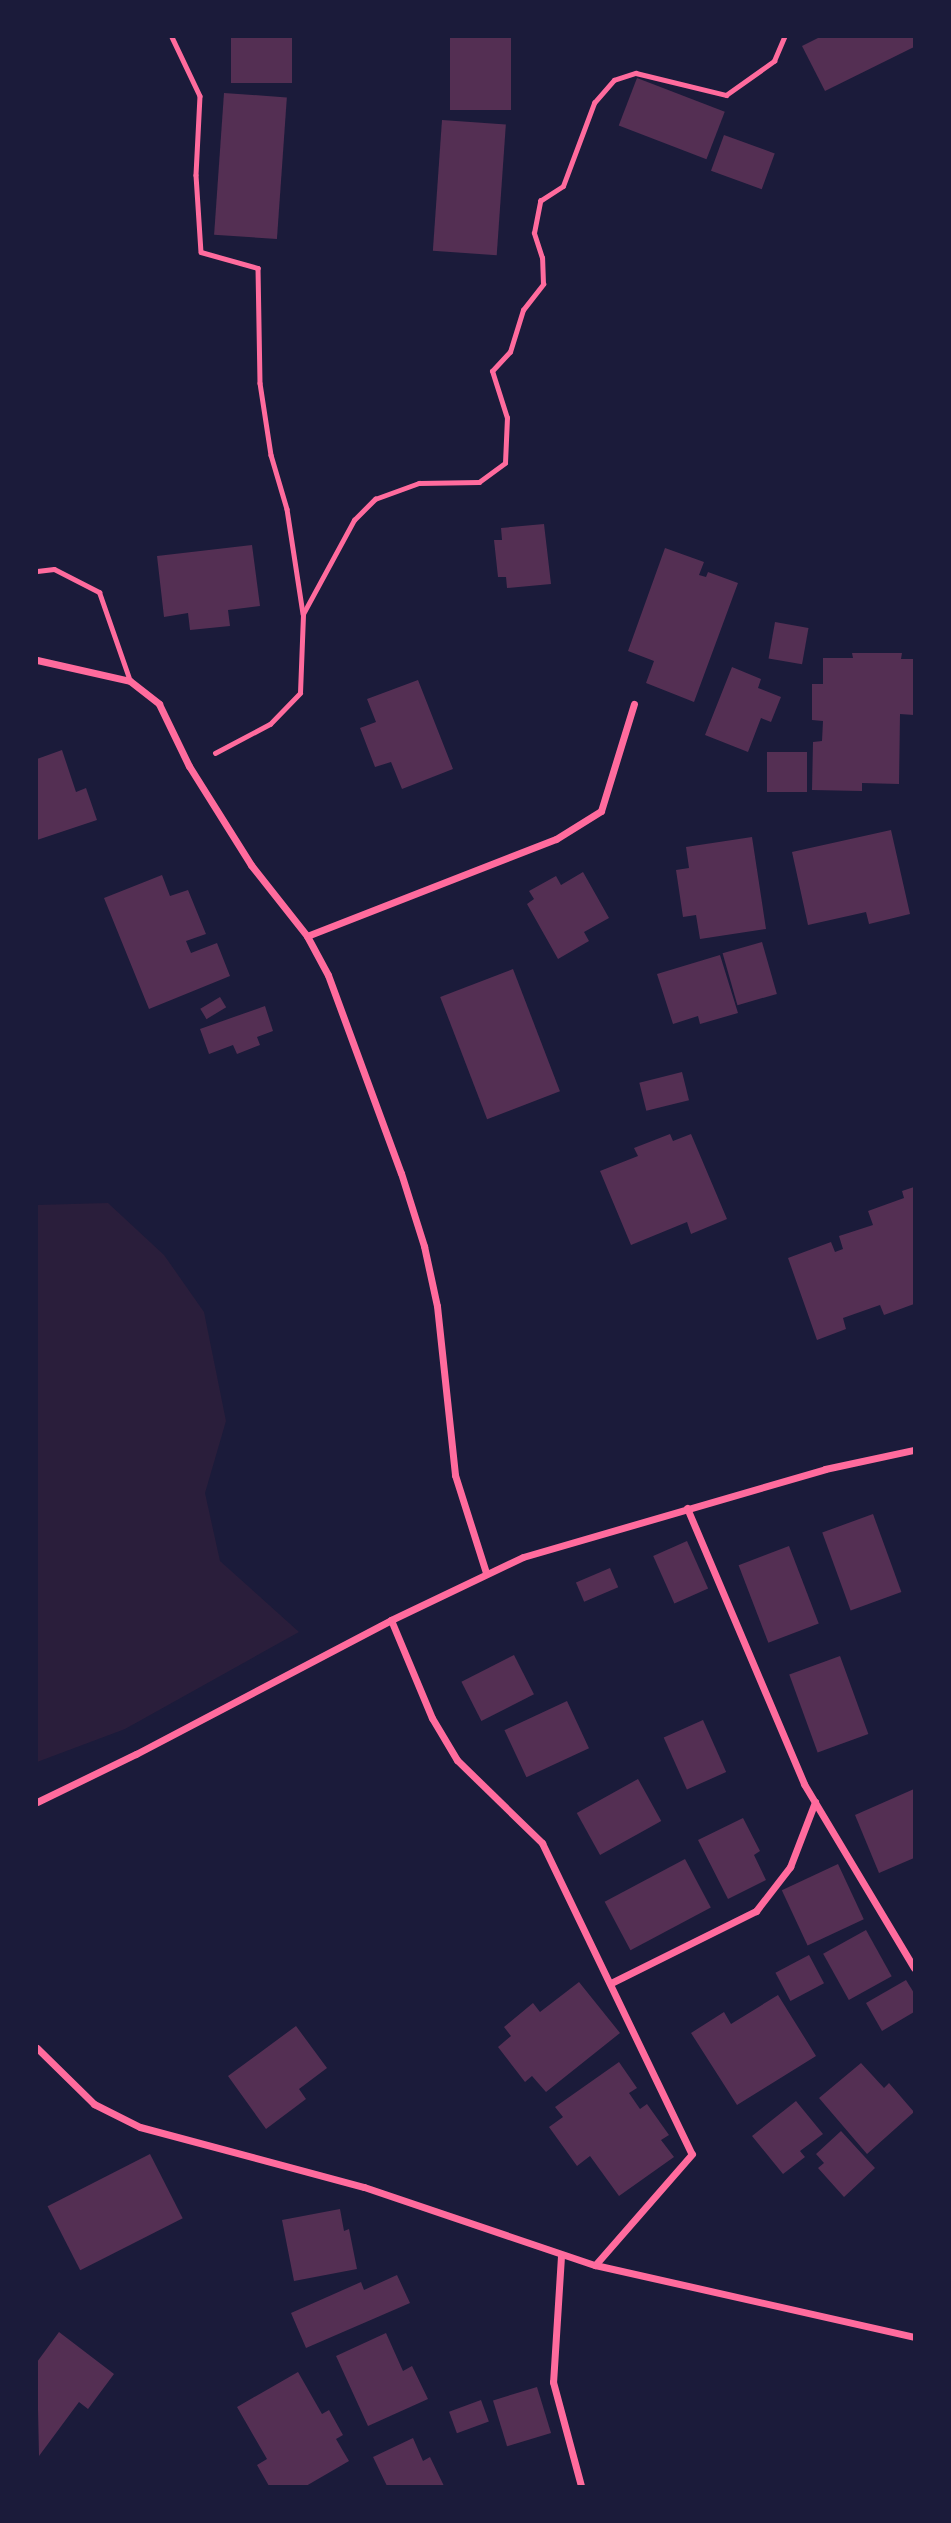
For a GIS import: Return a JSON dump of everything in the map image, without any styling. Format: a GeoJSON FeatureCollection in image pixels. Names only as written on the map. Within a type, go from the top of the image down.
{"type":"FeatureCollection","features":[{"type":"Feature","properties":{"kind":"street"},"geometry":{"type":"LineString","coordinates":[[37,660],[130,681],[159,704],[189,766],[251,865],[307,936],[328,975],[401,1173],[424,1246],[437,1306],[455,1475],[486,1573]]}},
{"type":"Feature","properties":{"kind":"street"},"geometry":{"type":"LineString","coordinates":[[307,936],[556,839],[601,811],[634,704]]}},
{"type":"Feature","properties":{"kind":"street"},"geometry":{"type":"LineString","coordinates":[[37,1802],[136,1754],[391,1620],[523,1557],[825,1469],[914,1450]]}},
{"type":"Feature","properties":{"kind":"street"},"geometry":{"type":"LineString","coordinates":[[687,1508],[804,1784],[914,1968]]}},
{"type":"Feature","properties":{"kind":"street"},"geometry":{"type":"LineString","coordinates":[[391,1620],[432,1718],[457,1760],[542,1843],[692,2154],[595,2265]]}},
{"type":"Feature","properties":{"kind":"street"},"geometry":{"type":"LineString","coordinates":[[611,1983],[756,1911],[790,1867],[815,1802]]}},
{"type":"Feature","properties":{"kind":"street"},"geometry":{"type":"LineString","coordinates":[[37,2048],[94,2104],[140,2127],[365,2187],[561,2256],[914,2337]]}},
{"type":"Feature","properties":{"kind":"street"},"geometry":{"type":"LineString","coordinates":[[561,2256],[553,2382],[581,2486]]}},
{"type":"Feature","properties":{"kind":"lane"},"geometry":{"type":"LineString","coordinates":[[37,571],[54,569],[99,592],[130,681]]}},
{"type":"Feature","properties":{"kind":"path"},"geometry":{"type":"LineString","coordinates":[[172,37],[200,96],[196,175],[201,252],[258,268],[260,383],[271,455],[287,509],[303,614],[300,693],[270,724],[189,766]]}},
{"type":"Feature","properties":{"kind":"path"},"geometry":{"type":"LineString","coordinates":[[303,614],[354,520],[375,499],[419,483],[479,482],[505,463],[507,418],[492,370],[510,352],[523,310],[543,284],[542,258],[534,233],[540,201],[563,186],[594,103],[614,80],[636,73],[726,95],[774,61],[784,37]]}},
{"type":"Feature","properties":{"kind":"shaded area"},"geometry":{"type":"Polygon","coordinates":[[[108,1203],[164,1255],[204,1312],[226,1421],[205,1493],[220,1561],[299,1632],[125,1729],[37,1762],[37,1205],[108,1203]]]}},
{"type":"Feature","properties":{"kind":"building"},"geometry":{"type":"Polygon","coordinates":[[[231,37],[292,37],[292,83],[231,83],[231,37]]]}},
{"type":"Feature","properties":{"kind":"building"},"geometry":{"type":"Polygon","coordinates":[[[450,37],[511,37],[511,110],[450,110],[450,37]]]}},
{"type":"Feature","properties":{"kind":"building"},"geometry":{"type":"Polygon","coordinates":[[[820,37],[914,37],[914,47],[825,91],[802,46],[820,37]]]}},
{"type":"Feature","properties":{"kind":"building"},"geometry":{"type":"Polygon","coordinates":[[[637,78],[725,112],[706,159],[619,126],[637,78]]]}},
{"type":"Feature","properties":{"kind":"building"},"geometry":{"type":"Polygon","coordinates":[[[224,93],[287,97],[277,239],[214,235],[224,93]]]}},
{"type":"Feature","properties":{"kind":"building"},"geometry":{"type":"Polygon","coordinates":[[[442,120],[506,124],[497,255],[433,251],[442,120]]]}},
{"type":"Feature","properties":{"kind":"building"},"geometry":{"type":"Polygon","coordinates":[[[724,135],[775,153],[762,189],[711,171],[724,135]]]}},
{"type":"Feature","properties":{"kind":"building"},"geometry":{"type":"Polygon","coordinates":[[[544,524],[551,584],[507,588],[506,577],[498,577],[494,540],[502,540],[501,528],[544,524]]]}},
{"type":"Feature","properties":{"kind":"building"},"geometry":{"type":"Polygon","coordinates":[[[252,545],[260,606],[228,610],[230,626],[190,630],[188,613],[164,617],[157,556],[252,545]]]}},
{"type":"Feature","properties":{"kind":"building"},"geometry":{"type":"Polygon","coordinates":[[[665,548],[704,562],[699,575],[706,577],[708,572],[738,583],[694,702],[646,683],[654,661],[628,651],[665,548]]]}},
{"type":"Feature","properties":{"kind":"building"},"geometry":{"type":"Polygon","coordinates":[[[775,622],[808,628],[802,664],[769,658],[775,622]]]}},
{"type":"Feature","properties":{"kind":"building"},"geometry":{"type":"Polygon","coordinates":[[[852,653],[902,653],[901,659],[914,659],[914,715],[900,714],[899,784],[862,783],[862,791],[812,790],[813,742],[822,741],[823,721],[812,720],[812,684],[823,684],[823,658],[853,658],[852,653]]]}},
{"type":"Feature","properties":{"kind":"building"},"geometry":{"type":"Polygon","coordinates":[[[732,667],[761,679],[758,688],[781,697],[771,722],[761,718],[748,752],[705,735],[732,667]]]}},
{"type":"Feature","properties":{"kind":"building"},"geometry":{"type":"Polygon","coordinates":[[[418,680],[453,769],[402,789],[391,762],[375,767],[360,728],[376,722],[367,699],[418,680]]]}},
{"type":"Feature","properties":{"kind":"building"},"geometry":{"type":"Polygon","coordinates":[[[62,750],[76,792],[86,788],[97,820],[37,840],[37,759],[62,750]]]}},
{"type":"Feature","properties":{"kind":"building"},"geometry":{"type":"Polygon","coordinates":[[[767,752],[807,752],[807,792],[767,792],[767,752]]]}},
{"type":"Feature","properties":{"kind":"building"},"geometry":{"type":"Polygon","coordinates":[[[891,830],[910,914],[869,924],[866,912],[808,925],[792,852],[891,830]]]}},
{"type":"Feature","properties":{"kind":"building"},"geometry":{"type":"Polygon","coordinates":[[[752,837],[766,929],[700,939],[696,915],[683,917],[676,870],[689,868],[686,847],[752,837]]]}},
{"type":"Feature","properties":{"kind":"building"},"geometry":{"type":"Polygon","coordinates":[[[583,872],[609,918],[584,932],[589,941],[558,959],[527,904],[534,899],[529,891],[556,876],[561,885],[583,872]]]}},
{"type":"Feature","properties":{"kind":"building"},"geometry":{"type":"Polygon","coordinates":[[[162,875],[170,896],[188,890],[206,934],[186,941],[191,953],[217,943],[230,976],[149,1009],[104,898],[162,875]]]}},
{"type":"Feature","properties":{"kind":"building"},"geometry":{"type":"Polygon","coordinates":[[[762,942],[777,994],[737,1005],[723,953],[762,942]]]}},
{"type":"Feature","properties":{"kind":"building"},"geometry":{"type":"Polygon","coordinates":[[[720,955],[738,1013],[700,1024],[698,1016],[673,1024],[657,974],[720,955]]]}},
{"type":"Feature","properties":{"kind":"building"},"geometry":{"type":"Polygon","coordinates":[[[513,969],[560,1091],[487,1119],[440,997],[513,969]]]}},
{"type":"Feature","properties":{"kind":"building"},"geometry":{"type":"Polygon","coordinates":[[[220,997],[226,1007],[206,1019],[200,1009],[220,997]]]}},
{"type":"Feature","properties":{"kind":"building"},"geometry":{"type":"Polygon","coordinates":[[[265,1006],[273,1031],[257,1037],[260,1045],[237,1054],[233,1045],[209,1054],[200,1029],[265,1006]]]}},
{"type":"Feature","properties":{"kind":"building"},"geometry":{"type":"Polygon","coordinates":[[[682,1072],[689,1100],[646,1111],[639,1083],[682,1072]]]}},
{"type":"Feature","properties":{"kind":"building"},"geometry":{"type":"Polygon","coordinates":[[[670,1134],[673,1141],[691,1134],[727,1219],[691,1234],[687,1222],[631,1245],[600,1171],[638,1156],[634,1148],[670,1134]]]}},
{"type":"Feature","properties":{"kind":"building"},"geometry":{"type":"Polygon","coordinates":[[[914,1187],[914,1304],[884,1315],[880,1305],[843,1318],[846,1329],[817,1340],[788,1258],[831,1242],[835,1252],[843,1249],[839,1236],[873,1225],[868,1211],[904,1198],[902,1191],[914,1187]]]}},
{"type":"Feature","properties":{"kind":"building"},"geometry":{"type":"Polygon","coordinates":[[[873,1514],[901,1592],[851,1610],[822,1532],[873,1514]]]}},
{"type":"Feature","properties":{"kind":"building"},"geometry":{"type":"Polygon","coordinates":[[[687,1541],[708,1589],[674,1604],[653,1556],[687,1541]]]}},
{"type":"Feature","properties":{"kind":"building"},"geometry":{"type":"Polygon","coordinates":[[[789,1546],[819,1623],[768,1643],[739,1565],[789,1546]]]}},
{"type":"Feature","properties":{"kind":"building"},"geometry":{"type":"Polygon","coordinates":[[[610,1568],[618,1587],[584,1602],[576,1582],[610,1568]]]}},
{"type":"Feature","properties":{"kind":"building"},"geometry":{"type":"Polygon","coordinates":[[[514,1655],[534,1694],[481,1721],[461,1682],[514,1655]]]}},
{"type":"Feature","properties":{"kind":"building"},"geometry":{"type":"Polygon","coordinates":[[[840,1656],[868,1734],[818,1752],[789,1674],[840,1656]]]}},
{"type":"Feature","properties":{"kind":"building"},"geometry":{"type":"Polygon","coordinates":[[[567,1701],[589,1748],[526,1777],[504,1730],[567,1701]]]}},
{"type":"Feature","properties":{"kind":"building"},"geometry":{"type":"Polygon","coordinates":[[[703,1720],[726,1772],[687,1790],[664,1737],[703,1720]]]}},
{"type":"Feature","properties":{"kind":"building"},"geometry":{"type":"Polygon","coordinates":[[[638,1779],[661,1821],[600,1855],[577,1813],[638,1779]]]}},
{"type":"Feature","properties":{"kind":"building"},"geometry":{"type":"Polygon","coordinates":[[[914,1789],[914,1858],[879,1873],[855,1815],[914,1789]]]}},
{"type":"Feature","properties":{"kind":"building"},"geometry":{"type":"Polygon","coordinates":[[[743,1818],[760,1851],[754,1855],[766,1880],[728,1899],[698,1840],[743,1818]]]}},
{"type":"Feature","properties":{"kind":"building"},"geometry":{"type":"Polygon","coordinates":[[[685,1859],[711,1908],[630,1950],[605,1902],[685,1859]]]}},
{"type":"Feature","properties":{"kind":"building"},"geometry":{"type":"Polygon","coordinates":[[[838,1864],[864,1919],[808,1945],[782,1890],[838,1864]]]}},
{"type":"Feature","properties":{"kind":"building"},"geometry":{"type":"Polygon","coordinates":[[[866,1930],[892,1976],[849,2000],[823,1954],[866,1930]]]}},
{"type":"Feature","properties":{"kind":"building"},"geometry":{"type":"Polygon","coordinates":[[[809,1955],[824,1983],[790,2001],[775,1973],[809,1955]]]}},
{"type":"Feature","properties":{"kind":"building"},"geometry":{"type":"Polygon","coordinates":[[[906,1980],[914,1993],[914,2012],[882,2031],[866,2003],[906,1980]]]}},
{"type":"Feature","properties":{"kind":"building"},"geometry":{"type":"Polygon","coordinates":[[[579,1982],[620,2033],[546,2092],[532,2076],[525,2082],[498,2047],[511,2036],[504,2027],[533,2003],[540,2012],[579,1982]]]}},
{"type":"Feature","properties":{"kind":"building"},"geometry":{"type":"Polygon","coordinates":[[[778,1995],[816,2056],[737,2105],[691,2033],[724,2012],[731,2024],[778,1995]]]}},
{"type":"Feature","properties":{"kind":"building"},"geometry":{"type":"Polygon","coordinates":[[[296,2026],[327,2068],[299,2089],[306,2099],[266,2129],[228,2076],[296,2026]]]}},
{"type":"Feature","properties":{"kind":"building"},"geometry":{"type":"Polygon","coordinates":[[[619,2062],[637,2088],[629,2093],[640,2109],[647,2104],[669,2135],[661,2140],[674,2157],[619,2196],[590,2156],[577,2166],[549,2127],[563,2117],[555,2107],[619,2062]]]}},
{"type":"Feature","properties":{"kind":"building"},"geometry":{"type":"Polygon","coordinates":[[[861,2063],[884,2088],[889,2083],[914,2112],[867,2154],[819,2098],[861,2063]]]}},
{"type":"Feature","properties":{"kind":"building"},"geometry":{"type":"Polygon","coordinates":[[[796,2101],[823,2134],[800,2151],[805,2157],[783,2174],[752,2136],[796,2101]]]}},
{"type":"Feature","properties":{"kind":"building"},"geometry":{"type":"Polygon","coordinates":[[[841,2131],[875,2168],[844,2197],[818,2168],[824,2163],[816,2154],[841,2131]]]}},
{"type":"Feature","properties":{"kind":"building"},"geometry":{"type":"Polygon","coordinates":[[[150,2154],[183,2218],[80,2270],[48,2206],[150,2154]]]}},
{"type":"Feature","properties":{"kind":"building"},"geometry":{"type":"Polygon","coordinates":[[[340,2209],[344,2231],[349,2229],[357,2269],[294,2281],[282,2220],[340,2209]]]}},
{"type":"Feature","properties":{"kind":"building"},"geometry":{"type":"Polygon","coordinates":[[[397,2275],[410,2303],[306,2348],[291,2313],[361,2282],[364,2290],[397,2275]]]}},
{"type":"Feature","properties":{"kind":"building"},"geometry":{"type":"Polygon","coordinates":[[[59,2332],[114,2374],[88,2409],[79,2402],[39,2456],[37,2362],[59,2332]]]}},
{"type":"Feature","properties":{"kind":"building"},"geometry":{"type":"Polygon","coordinates":[[[386,2333],[403,2371],[412,2366],[428,2399],[368,2426],[336,2356],[386,2333]]]}},
{"type":"Feature","properties":{"kind":"building"},"geometry":{"type":"Polygon","coordinates":[[[298,2372],[322,2414],[329,2410],[343,2435],[336,2439],[349,2461],[306,2486],[269,2486],[257,2465],[267,2459],[237,2407],[298,2372]]]}},
{"type":"Feature","properties":{"kind":"building"},"geometry":{"type":"Polygon","coordinates":[[[537,2387],[551,2433],[507,2446],[493,2400],[537,2387]]]}},
{"type":"Feature","properties":{"kind":"building"},"geometry":{"type":"Polygon","coordinates":[[[481,2400],[489,2422],[457,2433],[449,2412],[481,2400]]]}},
{"type":"Feature","properties":{"kind":"building"},"geometry":{"type":"Polygon","coordinates":[[[413,2438],[423,2461],[430,2457],[444,2486],[387,2486],[373,2457],[413,2438]]]}}]}
